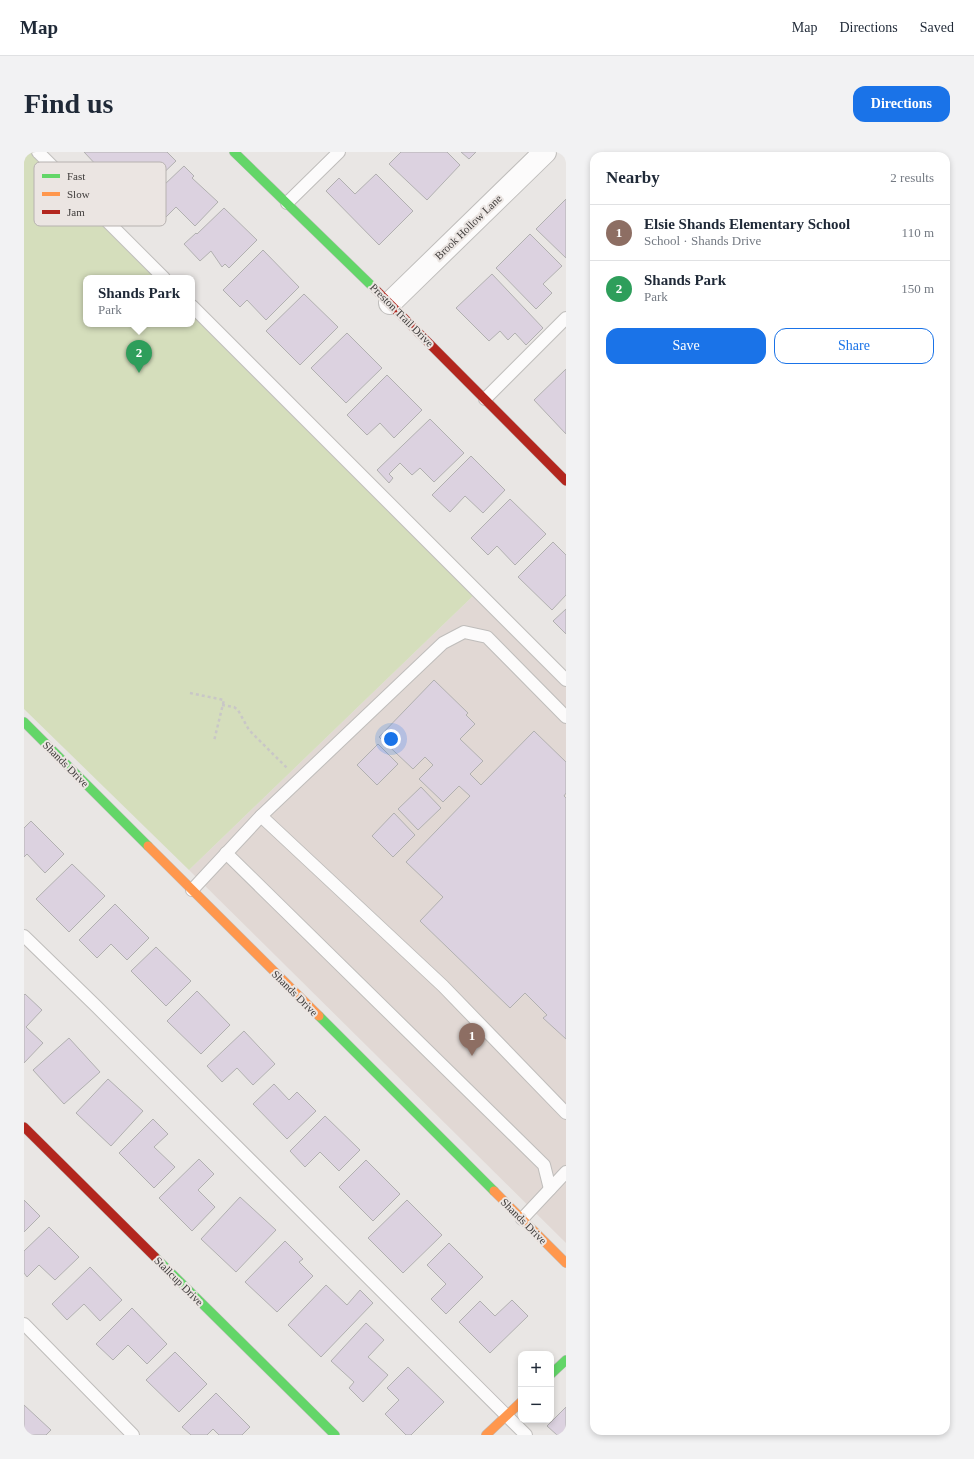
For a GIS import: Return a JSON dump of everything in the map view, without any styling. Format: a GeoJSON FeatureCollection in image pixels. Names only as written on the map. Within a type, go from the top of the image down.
{"type":"FeatureCollection","features":[{"type":"Feature","properties":{"kind":"street","name":"Preston Trail Drive"},"geometry":{"type":"LineString","coordinates":[[234,152],[390,303],[566,481]]}},
{"type":"Feature","properties":{"kind":"street","name":"Brook Hollow Lane"},"geometry":{"type":"LineString","coordinates":[[390,303],[545,152]]}},
{"type":"Feature","properties":{"kind":"street","name":"Shands Drive"},"geometry":{"type":"LineString","coordinates":[[24,722],[566,1263]]}},
{"type":"Feature","properties":{"kind":"street","name":"Stallcup Drive"},"geometry":{"type":"LineString","coordinates":[[24,1127],[334,1435]]}},
{"type":"Feature","properties":{"kind":"street"},"geometry":{"type":"LineString","coordinates":[[554,1371],[566,1360]]}},
{"type":"Feature","properties":{"kind":"street"},"geometry":{"type":"LineString","coordinates":[[486,1435],[518,1405]]}},
{"type":"Feature","properties":{"kind":"lane"},"geometry":{"type":"LineString","coordinates":[[38,152],[48,162]]}},
{"type":"Feature","properties":{"kind":"lane"},"geometry":{"type":"LineString","coordinates":[[287,203],[339,152]]}},
{"type":"Feature","properties":{"kind":"lane"},"geometry":{"type":"LineString","coordinates":[[112,226],[161,275]]}},
{"type":"Feature","properties":{"kind":"lane"},"geometry":{"type":"LineString","coordinates":[[195,309],[566,680]]}},
{"type":"Feature","properties":{"kind":"lane"},"geometry":{"type":"LineString","coordinates":[[485,399],[566,318]]}},
{"type":"Feature","properties":{"kind":"lane"},"geometry":{"type":"LineString","coordinates":[[192,890],[261,816],[443,643],[464,632],[487,637],[566,717]]}},
{"type":"Feature","properties":{"kind":"lane"},"geometry":{"type":"LineString","coordinates":[[261,816],[443,986],[566,1113]]}},
{"type":"Feature","properties":{"kind":"lane"},"geometry":{"type":"LineString","coordinates":[[226,853],[544,1165],[550,1189]]}},
{"type":"Feature","properties":{"kind":"lane"},"geometry":{"type":"LineString","coordinates":[[24,936],[103,1012],[526,1435]]}},
{"type":"Feature","properties":{"kind":"lane"},"geometry":{"type":"LineString","coordinates":[[522,1219],[566,1172]]}},
{"type":"Feature","properties":{"kind":"lane"},"geometry":{"type":"LineString","coordinates":[[24,1324],[133,1435]]}},
{"type":"Feature","properties":{"kind":"path"},"geometry":{"type":"LineString","coordinates":[[190,692],[224,700],[214,741]]}},
{"type":"Feature","properties":{"kind":"path"},"geometry":{"type":"LineString","coordinates":[[222,705],[234,707],[238,710],[249,730],[288,769],[283,774]]}},
{"type":"Feature","properties":{"kind":"shaded area"},"geometry":{"type":"Polygon","coordinates":[[[474,595],[566,687],[566,1243],[189,870],[474,595]]]}},
{"type":"Feature","properties":{"kind":"green space"},"geometry":{"type":"Polygon","coordinates":[[[24,152],[33,152],[43,162],[34,162],[34,226],[106,226],[155,275],[83,275],[83,327],[195,327],[195,315],[474,595],[189,870],[24,709],[24,152]]]}},
{"type":"Feature","properties":{"kind":"building"},"geometry":{"type":"Polygon","coordinates":[[[84,152],[167,152],[176,161],[166,171],[166,162],[93,162],[84,152]]]}},
{"type":"Feature","properties":{"kind":"building"},"geometry":{"type":"Polygon","coordinates":[[[401,152],[447,152],[460,165],[427,200],[389,164],[401,152]]]}},
{"type":"Feature","properties":{"kind":"building"},"geometry":{"type":"Polygon","coordinates":[[[461,152],[476,152],[469,159],[461,152]]]}},
{"type":"Feature","properties":{"kind":"building"},"geometry":{"type":"Polygon","coordinates":[[[184,166],[194,176],[192,178],[218,202],[195,226],[176,207],[166,217],[166,183],[184,166]]]}},
{"type":"Feature","properties":{"kind":"building"},"geometry":{"type":"Polygon","coordinates":[[[376,174],[413,211],[379,245],[326,191],[339,178],[355,194],[376,174]]]}},
{"type":"Feature","properties":{"kind":"building"},"geometry":{"type":"Polygon","coordinates":[[[566,199],[566,258],[536,229],[566,199]]]}},
{"type":"Feature","properties":{"kind":"building"},"geometry":{"type":"Polygon","coordinates":[[[224,208],[257,240],[229,268],[225,264],[222,267],[211,251],[200,261],[184,244],[196,233],[197,234],[224,208]]]}},
{"type":"Feature","properties":{"kind":"building"},"geometry":{"type":"Polygon","coordinates":[[[530,234],[562,266],[543,284],[552,293],[536,309],[496,268],[530,234]]]}},
{"type":"Feature","properties":{"kind":"building"},"geometry":{"type":"Polygon","coordinates":[[[263,250],[299,287],[266,320],[247,300],[240,307],[223,290],[263,250]]]}},
{"type":"Feature","properties":{"kind":"building"},"geometry":{"type":"Polygon","coordinates":[[[492,274],[543,328],[526,345],[515,333],[508,340],[500,331],[489,341],[456,308],[492,274]]]}},
{"type":"Feature","properties":{"kind":"building"},"geometry":{"type":"Polygon","coordinates":[[[304,294],[338,327],[300,365],[266,331],[304,294]]]}},
{"type":"Feature","properties":{"kind":"building"},"geometry":{"type":"Polygon","coordinates":[[[347,333],[382,368],[346,403],[311,368],[347,333]]]}},
{"type":"Feature","properties":{"kind":"building"},"geometry":{"type":"Polygon","coordinates":[[[566,369],[566,434],[534,400],[566,369]]]}},
{"type":"Feature","properties":{"kind":"building"},"geometry":{"type":"Polygon","coordinates":[[[387,375],[422,410],[394,438],[380,423],[367,435],[347,415],[387,375]]]}},
{"type":"Feature","properties":{"kind":"building"},"geometry":{"type":"Polygon","coordinates":[[[430,419],[464,453],[434,482],[420,468],[412,475],[400,463],[389,474],[393,478],[389,483],[377,470],[430,419]]]}},
{"type":"Feature","properties":{"kind":"building"},"geometry":{"type":"Polygon","coordinates":[[[471,456],[505,490],[483,513],[465,496],[450,512],[432,495],[471,456]]]}},
{"type":"Feature","properties":{"kind":"building"},"geometry":{"type":"Polygon","coordinates":[[[510,499],[546,534],[515,565],[497,546],[488,555],[471,538],[510,499]]]}},
{"type":"Feature","properties":{"kind":"building"},"geometry":{"type":"Polygon","coordinates":[[[553,542],[566,555],[566,595],[552,610],[518,577],[553,542]]]}},
{"type":"Feature","properties":{"kind":"building"},"geometry":{"type":"Polygon","coordinates":[[[566,609],[566,634],[553,621],[566,609]]]}},
{"type":"Feature","properties":{"kind":"building"},"geometry":{"type":"Polygon","coordinates":[[[434,680],[468,713],[466,715],[475,724],[460,739],[483,761],[470,774],[481,785],[534,731],[566,762],[566,793],[564,796],[566,798],[566,1039],[543,1018],[547,1015],[525,993],[510,1008],[420,921],[443,897],[406,862],[470,796],[459,786],[443,802],[419,779],[433,765],[425,757],[413,769],[379,737],[434,680]]]}},
{"type":"Feature","properties":{"kind":"building"},"geometry":{"type":"Polygon","coordinates":[[[378,744],[398,764],[377,785],[357,765],[378,744]]]}},
{"type":"Feature","properties":{"kind":"building"},"geometry":{"type":"Polygon","coordinates":[[[421,787],[441,808],[418,830],[398,809],[421,787]]]}},
{"type":"Feature","properties":{"kind":"building"},"geometry":{"type":"Polygon","coordinates":[[[394,813],[415,835],[393,857],[372,836],[394,813]]]}},
{"type":"Feature","properties":{"kind":"building"},"geometry":{"type":"Polygon","coordinates":[[[31,821],[64,854],[45,873],[27,854],[24,857],[24,828],[31,821]]]}},
{"type":"Feature","properties":{"kind":"building"},"geometry":{"type":"Polygon","coordinates":[[[72,864],[105,896],[69,932],[36,899],[72,864]]]}},
{"type":"Feature","properties":{"kind":"building"},"geometry":{"type":"Polygon","coordinates":[[[115,904],[149,938],[127,960],[111,944],[97,958],[79,940],[115,904]]]}},
{"type":"Feature","properties":{"kind":"building"},"geometry":{"type":"Polygon","coordinates":[[[156,947],[191,981],[166,1006],[131,971],[156,947]]]}},
{"type":"Feature","properties":{"kind":"building"},"geometry":{"type":"Polygon","coordinates":[[[197,991],[230,1025],[201,1054],[167,1021],[197,991]]]}},
{"type":"Feature","properties":{"kind":"building"},"geometry":{"type":"Polygon","coordinates":[[[25,994],[42,1010],[26,1027],[43,1043],[24,1063],[24,995],[25,994]]]}},
{"type":"Feature","properties":{"kind":"building"},"geometry":{"type":"Polygon","coordinates":[[[244,1031],[275,1064],[253,1085],[237,1068],[222,1082],[207,1066],[244,1031]]]}},
{"type":"Feature","properties":{"kind":"building"},"geometry":{"type":"Polygon","coordinates":[[[69,1038],[100,1072],[64,1104],[33,1070],[69,1038]]]}},
{"type":"Feature","properties":{"kind":"building"},"geometry":{"type":"Polygon","coordinates":[[[108,1079],[143,1111],[111,1146],[76,1113],[108,1079]]]}},
{"type":"Feature","properties":{"kind":"building"},"geometry":{"type":"Polygon","coordinates":[[[274,1084],[289,1100],[297,1092],[316,1111],[287,1139],[253,1104],[274,1084]]]}},
{"type":"Feature","properties":{"kind":"building"},"geometry":{"type":"Polygon","coordinates":[[[325,1116],[360,1150],[339,1171],[320,1152],[305,1167],[290,1151],[325,1116]]]}},
{"type":"Feature","properties":{"kind":"building"},"geometry":{"type":"Polygon","coordinates":[[[153,1119],[168,1134],[154,1147],[175,1167],[154,1188],[119,1153],[153,1119]]]}},
{"type":"Feature","properties":{"kind":"building"},"geometry":{"type":"Polygon","coordinates":[[[199,1159],[214,1174],[198,1190],[215,1207],[192,1231],[159,1198],[199,1159]]]}},
{"type":"Feature","properties":{"kind":"building"},"geometry":{"type":"Polygon","coordinates":[[[366,1160],[400,1194],[373,1221],[339,1187],[366,1160]]]}},
{"type":"Feature","properties":{"kind":"building"},"geometry":{"type":"Polygon","coordinates":[[[240,1197],[276,1230],[236,1272],[201,1239],[240,1197]]]}},
{"type":"Feature","properties":{"kind":"building"},"geometry":{"type":"Polygon","coordinates":[[[24,1200],[40,1216],[24,1232],[24,1200]]]}},
{"type":"Feature","properties":{"kind":"building"},"geometry":{"type":"Polygon","coordinates":[[[407,1200],[442,1235],[403,1273],[368,1238],[407,1200]]]}},
{"type":"Feature","properties":{"kind":"building"},"geometry":{"type":"Polygon","coordinates":[[[49,1227],[79,1257],[55,1280],[39,1265],[27,1277],[24,1273],[24,1251],[49,1227]]]}},
{"type":"Feature","properties":{"kind":"building"},"geometry":{"type":"Polygon","coordinates":[[[285,1241],[303,1259],[299,1262],[313,1276],[277,1312],[245,1282],[285,1241]]]}},
{"type":"Feature","properties":{"kind":"building"},"geometry":{"type":"Polygon","coordinates":[[[449,1243],[483,1277],[446,1314],[431,1299],[446,1284],[427,1265],[449,1243]]]}},
{"type":"Feature","properties":{"kind":"building"},"geometry":{"type":"Polygon","coordinates":[[[90,1267],[122,1300],[100,1321],[84,1304],[67,1320],[52,1304],[90,1267]]]}},
{"type":"Feature","properties":{"kind":"building"},"geometry":{"type":"Polygon","coordinates":[[[326,1285],[347,1305],[360,1290],[373,1303],[321,1357],[288,1325],[326,1285]]]}},
{"type":"Feature","properties":{"kind":"building"},"geometry":{"type":"Polygon","coordinates":[[[512,1300],[528,1316],[490,1353],[459,1322],[480,1301],[495,1316],[512,1300]]]}},
{"type":"Feature","properties":{"kind":"building"},"geometry":{"type":"Polygon","coordinates":[[[132,1308],[167,1344],[147,1364],[128,1345],[113,1360],[96,1344],[132,1308]]]}},
{"type":"Feature","properties":{"kind":"building"},"geometry":{"type":"Polygon","coordinates":[[[366,1323],[384,1340],[368,1357],[388,1375],[363,1402],[349,1388],[354,1382],[331,1361],[366,1323]]]}},
{"type":"Feature","properties":{"kind":"building"},"geometry":{"type":"Polygon","coordinates":[[[175,1352],[207,1384],[179,1412],[146,1380],[175,1352]]]}},
{"type":"Feature","properties":{"kind":"building"},"geometry":{"type":"Polygon","coordinates":[[[408,1367],[444,1402],[411,1435],[406,1435],[385,1414],[399,1400],[387,1388],[408,1367]]]}},
{"type":"Feature","properties":{"kind":"building"},"geometry":{"type":"Polygon","coordinates":[[[216,1393],[250,1427],[242,1435],[219,1435],[213,1429],[207,1435],[191,1435],[182,1427],[216,1393]]]}},
{"type":"Feature","properties":{"kind":"building"},"geometry":{"type":"Polygon","coordinates":[[[24,1405],[51,1430],[46,1435],[24,1435],[24,1405]]]}},
{"type":"Feature","properties":{"kind":"building"},"geometry":{"type":"Polygon","coordinates":[[[566,1407],[566,1435],[557,1435],[547,1426],[550,1423],[554,1423],[554,1419],[566,1407]]]}},
{"type":"Feature","properties":{"kind":"traffic: fast"},"geometry":{"type":"LineString","coordinates":[[234,152],[375,289]]}},
{"type":"Feature","properties":{"kind":"traffic: fast"},"geometry":{"type":"LineString","coordinates":[[24,722],[148,846]]}},
{"type":"Feature","properties":{"kind":"traffic: fast"},"geometry":{"type":"LineString","coordinates":[[319,1016],[494,1191]]}},
{"type":"Feature","properties":{"kind":"traffic: fast"},"geometry":{"type":"LineString","coordinates":[[155,1257],[335,1435]]}},
{"type":"Feature","properties":{"kind":"traffic: fast"},"geometry":{"type":"LineString","coordinates":[[554,1371],[566,1360]]}},
{"type":"Feature","properties":{"kind":"traffic: slow"},"geometry":{"type":"LineString","coordinates":[[148,846],[319,1016]]}},
{"type":"Feature","properties":{"kind":"traffic: slow"},"geometry":{"type":"LineString","coordinates":[[494,1191],[566,1263]]}},
{"type":"Feature","properties":{"kind":"traffic: slow"},"geometry":{"type":"LineString","coordinates":[[486,1435],[518,1405]]}},
{"type":"Feature","properties":{"kind":"traffic: jam"},"geometry":{"type":"LineString","coordinates":[[375,289],[566,481]]}},
{"type":"Feature","properties":{"kind":"traffic: jam"},"geometry":{"type":"LineString","coordinates":[[24,1127],[155,1257]]}},
{"type":"Feature","properties":{"kind":"place","name":"Shands Park"},"geometry":{"type":"Point","coordinates":[139,373]}},
{"type":"Feature","properties":{"kind":"place","name":"Elsie Shands Elementary School"},"geometry":{"type":"Point","coordinates":[472,1056]}}]}
